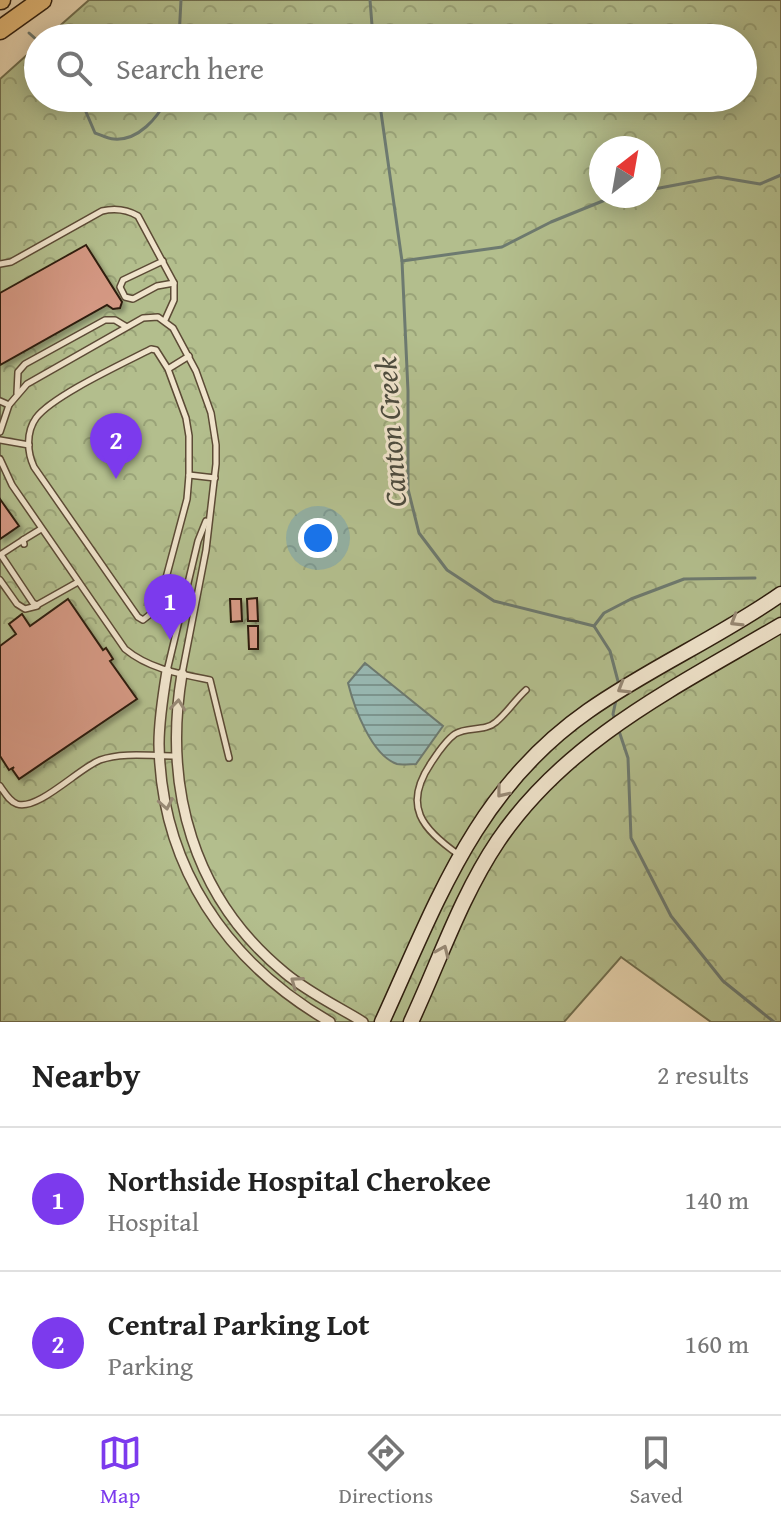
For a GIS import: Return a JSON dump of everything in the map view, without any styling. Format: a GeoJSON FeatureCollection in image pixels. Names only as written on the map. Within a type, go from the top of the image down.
{"type":"FeatureCollection","features":[{"type":"Feature","properties":{"kind":"highway"},"geometry":{"type":"LineString","coordinates":[[0,30],[42,0]]}},
{"type":"Feature","properties":{"kind":"street"},"geometry":{"type":"LineString","coordinates":[[382,1022],[459,855],[498,796],[556,736],[603,701],[781,594]]}},
{"type":"Feature","properties":{"kind":"street"},"geometry":{"type":"LineString","coordinates":[[411,1022],[487,859],[526,803],[569,759],[606,730],[781,625]]}},
{"type":"Feature","properties":{"kind":"street"},"geometry":{"type":"LineString","coordinates":[[167,671],[161,714],[160,756],[164,793],[176,842],[191,879],[211,915],[265,977],[330,1022]]}},
{"type":"Feature","properties":{"kind":"street"},"geometry":{"type":"LineString","coordinates":[[182,674],[175,756],[181,802],[206,874],[224,906],[257,948],[284,973],[363,1022]]}},
{"type":"Feature","properties":{"kind":"lane"},"geometry":{"type":"LineString","coordinates":[[0,264],[11,262],[102,211],[130,211],[138,216],[174,283],[174,300],[165,320]]}},
{"type":"Feature","properties":{"kind":"lane"},"geometry":{"type":"LineString","coordinates":[[163,261],[123,280],[120,287],[125,297],[133,299],[157,286],[174,283]]}},
{"type":"Feature","properties":{"kind":"lane"},"geometry":{"type":"LineString","coordinates":[[0,432],[9,405],[17,393],[39,375],[151,316],[165,320],[173,328],[189,356],[211,413],[216,445],[206,550],[182,674]]}},
{"type":"Feature","properties":{"kind":"lane"},"geometry":{"type":"LineString","coordinates":[[17,393],[18,372],[25,364],[105,320],[115,320],[126,327]]}},
{"type":"Feature","properties":{"kind":"lane"},"geometry":{"type":"LineString","coordinates":[[153,348],[168,369],[186,418],[189,436],[187,499],[158,608],[143,620],[34,467],[29,445],[32,425],[42,411],[105,373],[153,348]]}},
{"type":"Feature","properties":{"kind":"lane"},"geometry":{"type":"LineString","coordinates":[[168,369],[189,356]]}},
{"type":"Feature","properties":{"kind":"lane"},"geometry":{"type":"LineString","coordinates":[[0,401],[9,405]]}},
{"type":"Feature","properties":{"kind":"lane"},"geometry":{"type":"LineString","coordinates":[[0,440],[29,445]]}},
{"type":"Feature","properties":{"kind":"lane"},"geometry":{"type":"LineString","coordinates":[[0,459],[12,485],[125,649],[138,659],[167,671],[210,680],[229,758]]}},
{"type":"Feature","properties":{"kind":"lane"},"geometry":{"type":"LineString","coordinates":[[189,475],[215,478]]}},
{"type":"Feature","properties":{"kind":"lane"},"geometry":{"type":"LineString","coordinates":[[167,671],[198,541],[208,516]]}},
{"type":"Feature","properties":{"kind":"lane"},"geometry":{"type":"LineString","coordinates":[[41,529],[0,555],[33,603],[41,604]]}},
{"type":"Feature","properties":{"kind":"lane"},"geometry":{"type":"LineString","coordinates":[[0,580],[17,604],[25,609],[41,604],[78,582]]}},
{"type":"Feature","properties":{"kind":"lane"},"geometry":{"type":"LineString","coordinates":[[459,855],[439,841],[421,821],[416,804],[422,775],[454,735],[495,723],[526,690]]}},
{"type":"Feature","properties":{"kind":"lane"},"geometry":{"type":"LineString","coordinates":[[0,786],[12,801],[27,804],[100,760],[175,756]]}},
{"type":"Feature","properties":{"kind":"green space"},"geometry":{"type":"Polygon","coordinates":[[[89,0],[781,0],[781,1022],[711,1022],[621,957],[564,1022],[0,1022],[0,79],[24,58],[24,112],[757,112],[757,24],[62,24],[89,0]]]}},
{"type":"Feature","properties":{"kind":"water"},"geometry":{"type":"Polygon","coordinates":[[[365,663],[443,726],[416,764],[397,764],[388,759],[365,729],[348,683],[365,663]]]}},
{"type":"Feature","properties":{"kind":"building"},"geometry":{"type":"Polygon","coordinates":[[[86,245],[122,302],[120,308],[113,309],[107,305],[0,365],[0,293],[86,245]]]}},
{"type":"Feature","properties":{"kind":"building"},"geometry":{"type":"Polygon","coordinates":[[[0,499],[19,526],[0,539],[0,499]]]}},
{"type":"Feature","properties":{"kind":"building"},"geometry":{"type":"Polygon","coordinates":[[[257,598],[258,621],[248,621],[247,599],[257,598]]]}},
{"type":"Feature","properties":{"kind":"building"},"geometry":{"type":"Polygon","coordinates":[[[68,599],[103,650],[106,648],[113,659],[110,661],[137,699],[19,779],[12,769],[14,767],[9,770],[0,756],[0,646],[16,634],[9,624],[22,614],[30,626],[68,599]]]}},
{"type":"Feature","properties":{"kind":"building"},"geometry":{"type":"Polygon","coordinates":[[[230,599],[241,599],[242,621],[231,622],[230,599]]]}},
{"type":"Feature","properties":{"kind":"building"},"geometry":{"type":"Polygon","coordinates":[[[248,626],[258,626],[258,649],[249,649],[248,626]]]}},
{"type":"Feature","properties":{"kind":"waterway","name":"Canton Creek"},"geometry":{"type":"LineString","coordinates":[[180,24],[181,0]]}},
{"type":"Feature","properties":{"kind":"waterway","name":"Canton Creek"},"geometry":{"type":"LineString","coordinates":[[370,0],[372,24]]}},
{"type":"Feature","properties":{"kind":"waterway","name":"Canton Creek"},"geometry":{"type":"LineString","coordinates":[[86,112],[95,133],[114,139],[123,139],[139,132],[159,112]]}},
{"type":"Feature","properties":{"kind":"waterway","name":"Canton Creek"},"geometry":{"type":"LineString","coordinates":[[381,112],[402,261],[408,391],[408,489],[419,533],[447,570],[494,601],[594,626],[610,651],[619,685]]}},
{"type":"Feature","properties":{"kind":"waterway"},"geometry":{"type":"LineString","coordinates":[[661,188],[718,177],[760,184],[781,175]]}},
{"type":"Feature","properties":{"kind":"waterway"},"geometry":{"type":"LineString","coordinates":[[402,261],[502,247],[589,207]]}},
{"type":"Feature","properties":{"kind":"waterway"},"geometry":{"type":"LineString","coordinates":[[594,626],[604,613],[684,579],[755,578]]}},
{"type":"Feature","properties":{"kind":"waterway","name":"Canton Creek"},"geometry":{"type":"LineString","coordinates":[[615,720],[616,700]]}},
{"type":"Feature","properties":{"kind":"waterway","name":"Canton Creek"},"geometry":{"type":"LineString","coordinates":[[619,731],[628,758],[631,838],[671,916],[723,981],[774,1022]]}},
{"type":"Feature","properties":{"kind":"place","name":"Central Parking Lot"},"geometry":{"type":"Point","coordinates":[116,479]}},
{"type":"Feature","properties":{"kind":"place","name":"Northside Hospital Cherokee"},"geometry":{"type":"Point","coordinates":[170,640]}}]}
